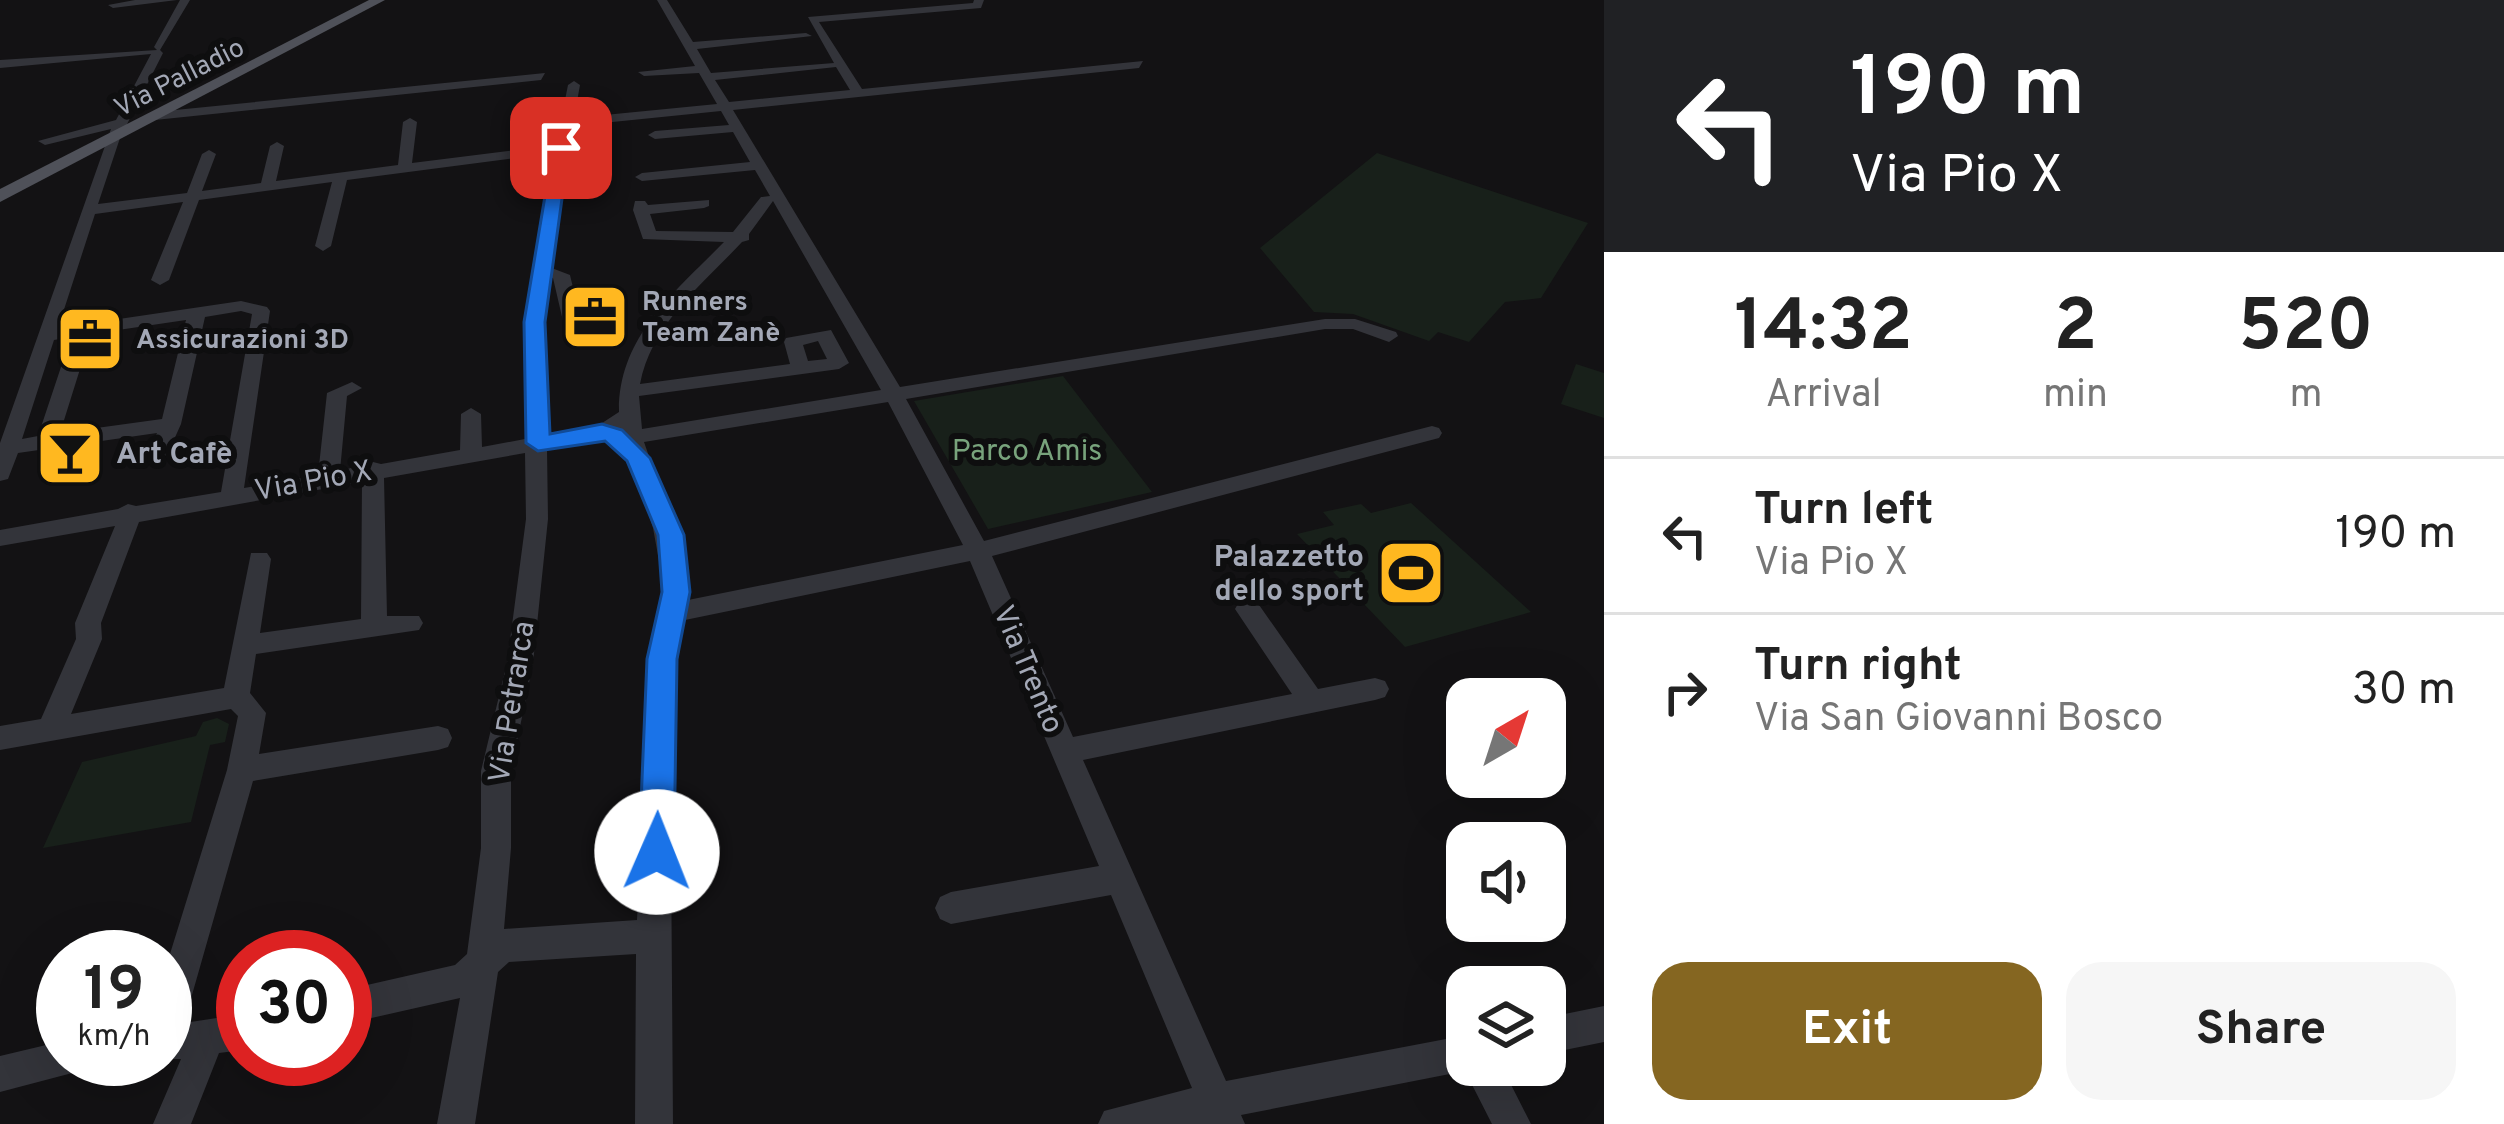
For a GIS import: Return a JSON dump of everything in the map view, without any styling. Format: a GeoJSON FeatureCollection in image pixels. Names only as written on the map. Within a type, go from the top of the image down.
{"type":"FeatureCollection","features":[{"type":"Feature","properties":{"kind":"main road","name":"Via Palladio"},"geometry":{"type":"LineString","coordinates":[[0,196],[116,130],[154,116],[379,0]]}},
{"type":"Feature","properties":{"kind":"street"},"geometry":{"type":"LineString","coordinates":[[113,5],[172,0]]}},
{"type":"Feature","properties":{"kind":"street"},"geometry":{"type":"LineString","coordinates":[[0,474],[116,130],[185,0]]}},
{"type":"Feature","properties":{"kind":"street"},"geometry":{"type":"LineString","coordinates":[[662,1],[675,0]]}},
{"type":"Feature","properties":{"kind":"street"},"geometry":{"type":"LineString","coordinates":[[859,94],[810,22],[977,6],[979,0]]}},
{"type":"Feature","properties":{"kind":"street","name":"Via Trento"},"geometry":{"type":"LineString","coordinates":[[662,1],[762,167],[781,213],[896,398],[978,551],[1220,1112]]}},
{"type":"Feature","properties":{"kind":"street"},"geometry":{"type":"LineString","coordinates":[[691,46],[806,36]]}},
{"type":"Feature","properties":{"kind":"street"},"geometry":{"type":"LineString","coordinates":[[0,64],[155,50]]}},
{"type":"Feature","properties":{"kind":"street"},"geometry":{"type":"LineString","coordinates":[[566,122],[1139,64]]}},
{"type":"Feature","properties":{"kind":"street"},"geometry":{"type":"LineString","coordinates":[[644,72],[831,66]]}},
{"type":"Feature","properties":{"kind":"street"},"geometry":{"type":"LineString","coordinates":[[154,116],[541,76]]}},
{"type":"Feature","properties":{"kind":"street","name":"Via Petrarca"},"geometry":{"type":"LineString","coordinates":[[456,1124],[496,848],[496,771],[520,663],[537,519],[534,322],[574,85]]}},
{"type":"Feature","properties":{"kind":"street"},"geometry":{"type":"LineString","coordinates":[[405,166],[410,122]]}},
{"type":"Feature","properties":{"kind":"street"},"geometry":{"type":"LineString","coordinates":[[655,135],[739,128]]}},
{"type":"Feature","properties":{"kind":"street"},"geometry":{"type":"LineString","coordinates":[[45,141],[116,130]]}},
{"type":"Feature","properties":{"kind":"street"},"geometry":{"type":"LineString","coordinates":[[268,185],[277,146]]}},
{"type":"Feature","properties":{"kind":"street"},"geometry":{"type":"LineString","coordinates":[[88,210],[561,148]]}},
{"type":"Feature","properties":{"kind":"street"},"geometry":{"type":"LineString","coordinates":[[160,280],[209,154]]}},
{"type":"Feature","properties":{"kind":"street"},"geometry":{"type":"LineString","coordinates":[[641,177],[762,167]]}},
{"type":"Feature","properties":{"kind":"street"},"geometry":{"type":"LineString","coordinates":[[323,246],[341,176]]}},
{"type":"Feature","properties":{"kind":"street"},"geometry":{"type":"LineString","coordinates":[[704,202],[640,207],[649,236],[747,232]]}},
{"type":"Feature","properties":{"kind":"street"},"geometry":{"type":"LineString","coordinates":[[654,1124],[649,988],[662,659],[675,612],[671,535],[631,437],[627,392],[636,357],[650,335],[747,232],[781,213]]}},
{"type":"Feature","properties":{"kind":"street"},"geometry":{"type":"LineString","coordinates":[[542,271],[561,275],[575,334]]}},
{"type":"Feature","properties":{"kind":"street"},"geometry":{"type":"LineString","coordinates":[[49,335],[241,306],[261,311],[232,494]]}},
{"type":"Feature","properties":{"kind":"street"},"geometry":{"type":"LineString","coordinates":[[156,457],[171,424],[197,311]]}},
{"type":"Feature","properties":{"kind":"street"},"geometry":{"type":"LineString","coordinates":[[602,432],[631,437],[896,398],[1324,324],[1354,324],[1388,336]]}},
{"type":"Feature","properties":{"kind":"street"},"geometry":{"type":"LineString","coordinates":[[47,441],[83,330]]}},
{"type":"Feature","properties":{"kind":"street"},"geometry":{"type":"LineString","coordinates":[[801,369],[793,342],[853,331]]}},
{"type":"Feature","properties":{"kind":"street"},"geometry":{"type":"LineString","coordinates":[[627,392],[839,363],[824,334]]}},
{"type":"Feature","properties":{"kind":"street"},"geometry":{"type":"LineString","coordinates":[[329,477],[337,393],[352,388]]}},
{"type":"Feature","properties":{"kind":"street"},"geometry":{"type":"LineString","coordinates":[[0,412],[24,410]]}},
{"type":"Feature","properties":{"kind":"street"},"geometry":{"type":"LineString","coordinates":[[470,454],[471,414]]}},
{"type":"Feature","properties":{"kind":"street"},"geometry":{"type":"LineString","coordinates":[[12,447],[171,424]]}},
{"type":"Feature","properties":{"kind":"street","name":"Via Pio X"},"geometry":{"type":"LineString","coordinates":[[0,538],[602,432],[631,437]]}},
{"type":"Feature","properties":{"kind":"street"},"geometry":{"type":"LineString","coordinates":[[675,612],[978,551],[1432,433]]}},
{"type":"Feature","properties":{"kind":"street"},"geometry":{"type":"LineString","coordinates":[[373,469],[374,628]]}},
{"type":"Feature","properties":{"kind":"street"},"geometry":{"type":"LineString","coordinates":[[50,731],[89,639],[88,623],[126,532],[128,512]]}},
{"type":"Feature","properties":{"kind":"street"},"geometry":{"type":"LineString","coordinates":[[236,697],[259,559]]}},
{"type":"Feature","properties":{"kind":"street"},"geometry":{"type":"LineString","coordinates":[[1248,609],[1310,700]]}},
{"type":"Feature","properties":{"kind":"street"},"geometry":{"type":"LineString","coordinates":[[245,645],[410,623]]}},
{"type":"Feature","properties":{"kind":"street"},"geometry":{"type":"LineString","coordinates":[[1064,751],[1375,689]]}},
{"type":"Feature","properties":{"kind":"street"},"geometry":{"type":"LineString","coordinates":[[0,738],[236,697]]}},
{"type":"Feature","properties":{"kind":"street"},"geometry":{"type":"LineString","coordinates":[[192,935],[242,770],[252,712],[236,697]]}},
{"type":"Feature","properties":{"kind":"street"},"geometry":{"type":"LineString","coordinates":[[242,770],[438,738]]}},
{"type":"Feature","properties":{"kind":"street"},"geometry":{"type":"LineString","coordinates":[[951,908],[1118,878]]}},
{"type":"Feature","properties":{"kind":"street"},"geometry":{"type":"LineString","coordinates":[[372,1001],[463,980],[502,946],[653,936]]}},
{"type":"Feature","properties":{"kind":"street"},"geometry":{"type":"LineString","coordinates":[[1566,1032],[1604,1024]]}},
{"type":"Feature","properties":{"kind":"street"},"geometry":{"type":"LineString","coordinates":[[192,1041],[216,1038]]}},
{"type":"Feature","properties":{"kind":"street"},"geometry":{"type":"LineString","coordinates":[[172,1124],[206,1040]]}},
{"type":"Feature","properties":{"kind":"street"},"geometry":{"type":"LineString","coordinates":[[1117,1124],[1220,1112],[1446,1058]]}},
{"type":"Feature","properties":{"kind":"street"},"geometry":{"type":"LineString","coordinates":[[0,1074],[36,1065]]}},
{"type":"Feature","properties":{"kind":"street"},"geometry":{"type":"LineString","coordinates":[[1492,1086],[1512,1124]]}},
{"type":"Feature","properties":{"kind":"green space"},"geometry":{"type":"Polygon","coordinates":[[[1377,153],[1588,223],[1541,298],[1505,302],[1469,342],[1438,332],[1429,341],[1353,314],[1314,312],[1260,248],[1377,153]]]}},
{"type":"Feature","properties":{"kind":"green space"},"geometry":{"type":"Polygon","coordinates":[[[1576,364],[1604,373],[1604,418],[1561,404],[1576,364]]]}},
{"type":"Feature","properties":{"kind":"green space","name":"Parco Amis"},"geometry":{"type":"Polygon","coordinates":[[[1063,376],[1152,492],[988,529],[914,401],[1063,376]]]}},
{"type":"Feature","properties":{"kind":"green space","name":"Palazzetto dello sport"},"geometry":{"type":"Polygon","coordinates":[[[1411,503],[1531,612],[1405,647],[1297,534],[1334,525],[1323,512],[1361,504],[1371,513],[1411,503]]]}},
{"type":"Feature","properties":{"kind":"green space"},"geometry":{"type":"Polygon","coordinates":[[[217,718],[229,724],[225,742],[210,745],[191,822],[43,848],[82,762],[196,736],[203,722],[217,718]]]}},
{"type":"Feature","properties":{"kind":"place","name":"Runners Team Zanè"},"geometry":{"type":"Point","coordinates":[595,317]}},
{"type":"Feature","properties":{"kind":"place","name":"Assicurazioni 3D"},"geometry":{"type":"Point","coordinates":[90,339]}},
{"type":"Feature","properties":{"kind":"place","name":"Art Cafè"},"geometry":{"type":"Point","coordinates":[70,453]}},
{"type":"Feature","properties":{"kind":"place","name":"Palazzetto dello sport"},"geometry":{"type":"Point","coordinates":[1411,573]}},
{"type":"Feature","properties":{"kind":"route"},"geometry":{"type":"LineString","coordinates":[[561,148],[534,322],[538,443],[602,432],[614,435],[638,458],[671,535],[676,592],[662,659],[657,852]]}}]}
